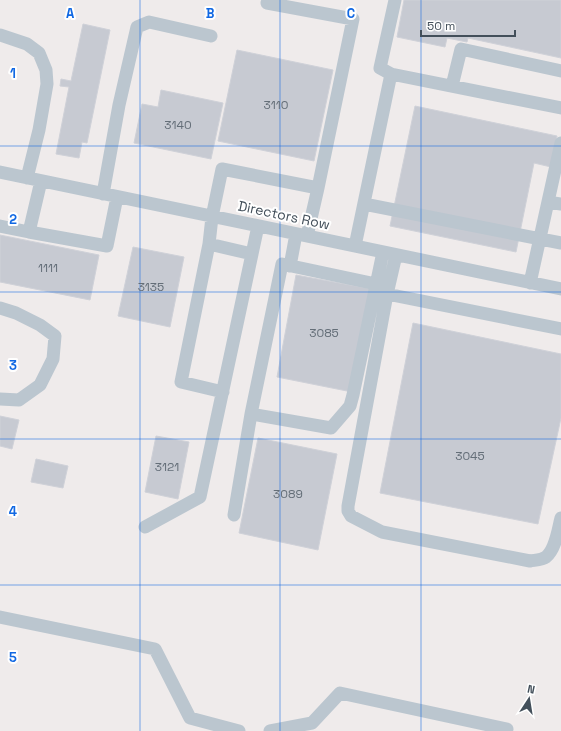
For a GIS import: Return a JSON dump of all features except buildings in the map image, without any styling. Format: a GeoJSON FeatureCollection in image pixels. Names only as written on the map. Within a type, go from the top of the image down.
{"type":"FeatureCollection","features":[{"type":"Feature","properties":{"kind":"street"},"geometry":{"type":"LineString","coordinates":[[395,0],[380,68],[391,74],[561,108]]}},
{"type":"Feature","properties":{"kind":"street"},"geometry":{"type":"LineString","coordinates":[[267,3],[353,19],[318,188],[290,266]]}},
{"type":"Feature","properties":{"kind":"street"},"geometry":{"type":"LineString","coordinates":[[103,194],[119,105],[137,27],[149,22],[211,36]]}},
{"type":"Feature","properties":{"kind":"street"},"geometry":{"type":"LineString","coordinates":[[0,35],[27,44],[39,53],[46,70],[47,84],[39,130],[27,178]]}},
{"type":"Feature","properties":{"kind":"street"},"geometry":{"type":"LineString","coordinates":[[452,86],[461,49],[561,71]]}},
{"type":"Feature","properties":{"kind":"street"},"geometry":{"type":"LineString","coordinates":[[355,246],[391,74]]}},
{"type":"Feature","properties":{"kind":"street"},"geometry":{"type":"LineString","coordinates":[[530,283],[561,143]]}},
{"type":"Feature","properties":{"kind":"street"},"geometry":{"type":"LineString","coordinates":[[223,392],[181,382],[209,244],[212,216],[222,169],[318,188]]}},
{"type":"Feature","properties":{"kind":"street","name":"Directors Row"},"geometry":{"type":"LineString","coordinates":[[0,172],[561,290]]}},
{"type":"Feature","properties":{"kind":"street"},"geometry":{"type":"LineString","coordinates":[[29,232],[41,181]]}},
{"type":"Feature","properties":{"kind":"street"},"geometry":{"type":"LineString","coordinates":[[0,226],[107,246],[117,197]]}},
{"type":"Feature","properties":{"kind":"street"},"geometry":{"type":"LineString","coordinates":[[548,202],[561,204]]}},
{"type":"Feature","properties":{"kind":"street"},"geometry":{"type":"LineString","coordinates":[[364,204],[561,243]]}},
{"type":"Feature","properties":{"kind":"street"},"geometry":{"type":"LineString","coordinates":[[145,527],[200,497],[258,226]]}},
{"type":"Feature","properties":{"kind":"street"},"geometry":{"type":"LineString","coordinates":[[209,244],[252,254]]}},
{"type":"Feature","properties":{"kind":"street"},"geometry":{"type":"LineString","coordinates":[[251,414],[331,428],[350,406],[376,284],[389,254]]}},
{"type":"Feature","properties":{"kind":"street"},"geometry":{"type":"LineString","coordinates":[[389,254],[387,294],[348,506],[348,511],[351,516],[382,532],[530,561],[546,557],[551,551],[556,542],[561,518]]}},
{"type":"Feature","properties":{"kind":"street"},"geometry":{"type":"LineString","coordinates":[[234,515],[251,414],[282,264],[376,284]]}},
{"type":"Feature","properties":{"kind":"street"},"geometry":{"type":"LineString","coordinates":[[387,294],[561,329]]}},
{"type":"Feature","properties":{"kind":"street"},"geometry":{"type":"LineString","coordinates":[[0,308],[16,313],[40,325],[56,336],[53,360],[40,385],[19,400],[0,399]]}},
{"type":"Feature","properties":{"kind":"street"},"geometry":{"type":"LineString","coordinates":[[0,617],[155,649],[190,718],[239,731]]}},
{"type":"Feature","properties":{"kind":"street"},"geometry":{"type":"LineString","coordinates":[[270,731],[312,723],[340,693],[507,729]]}}]}
